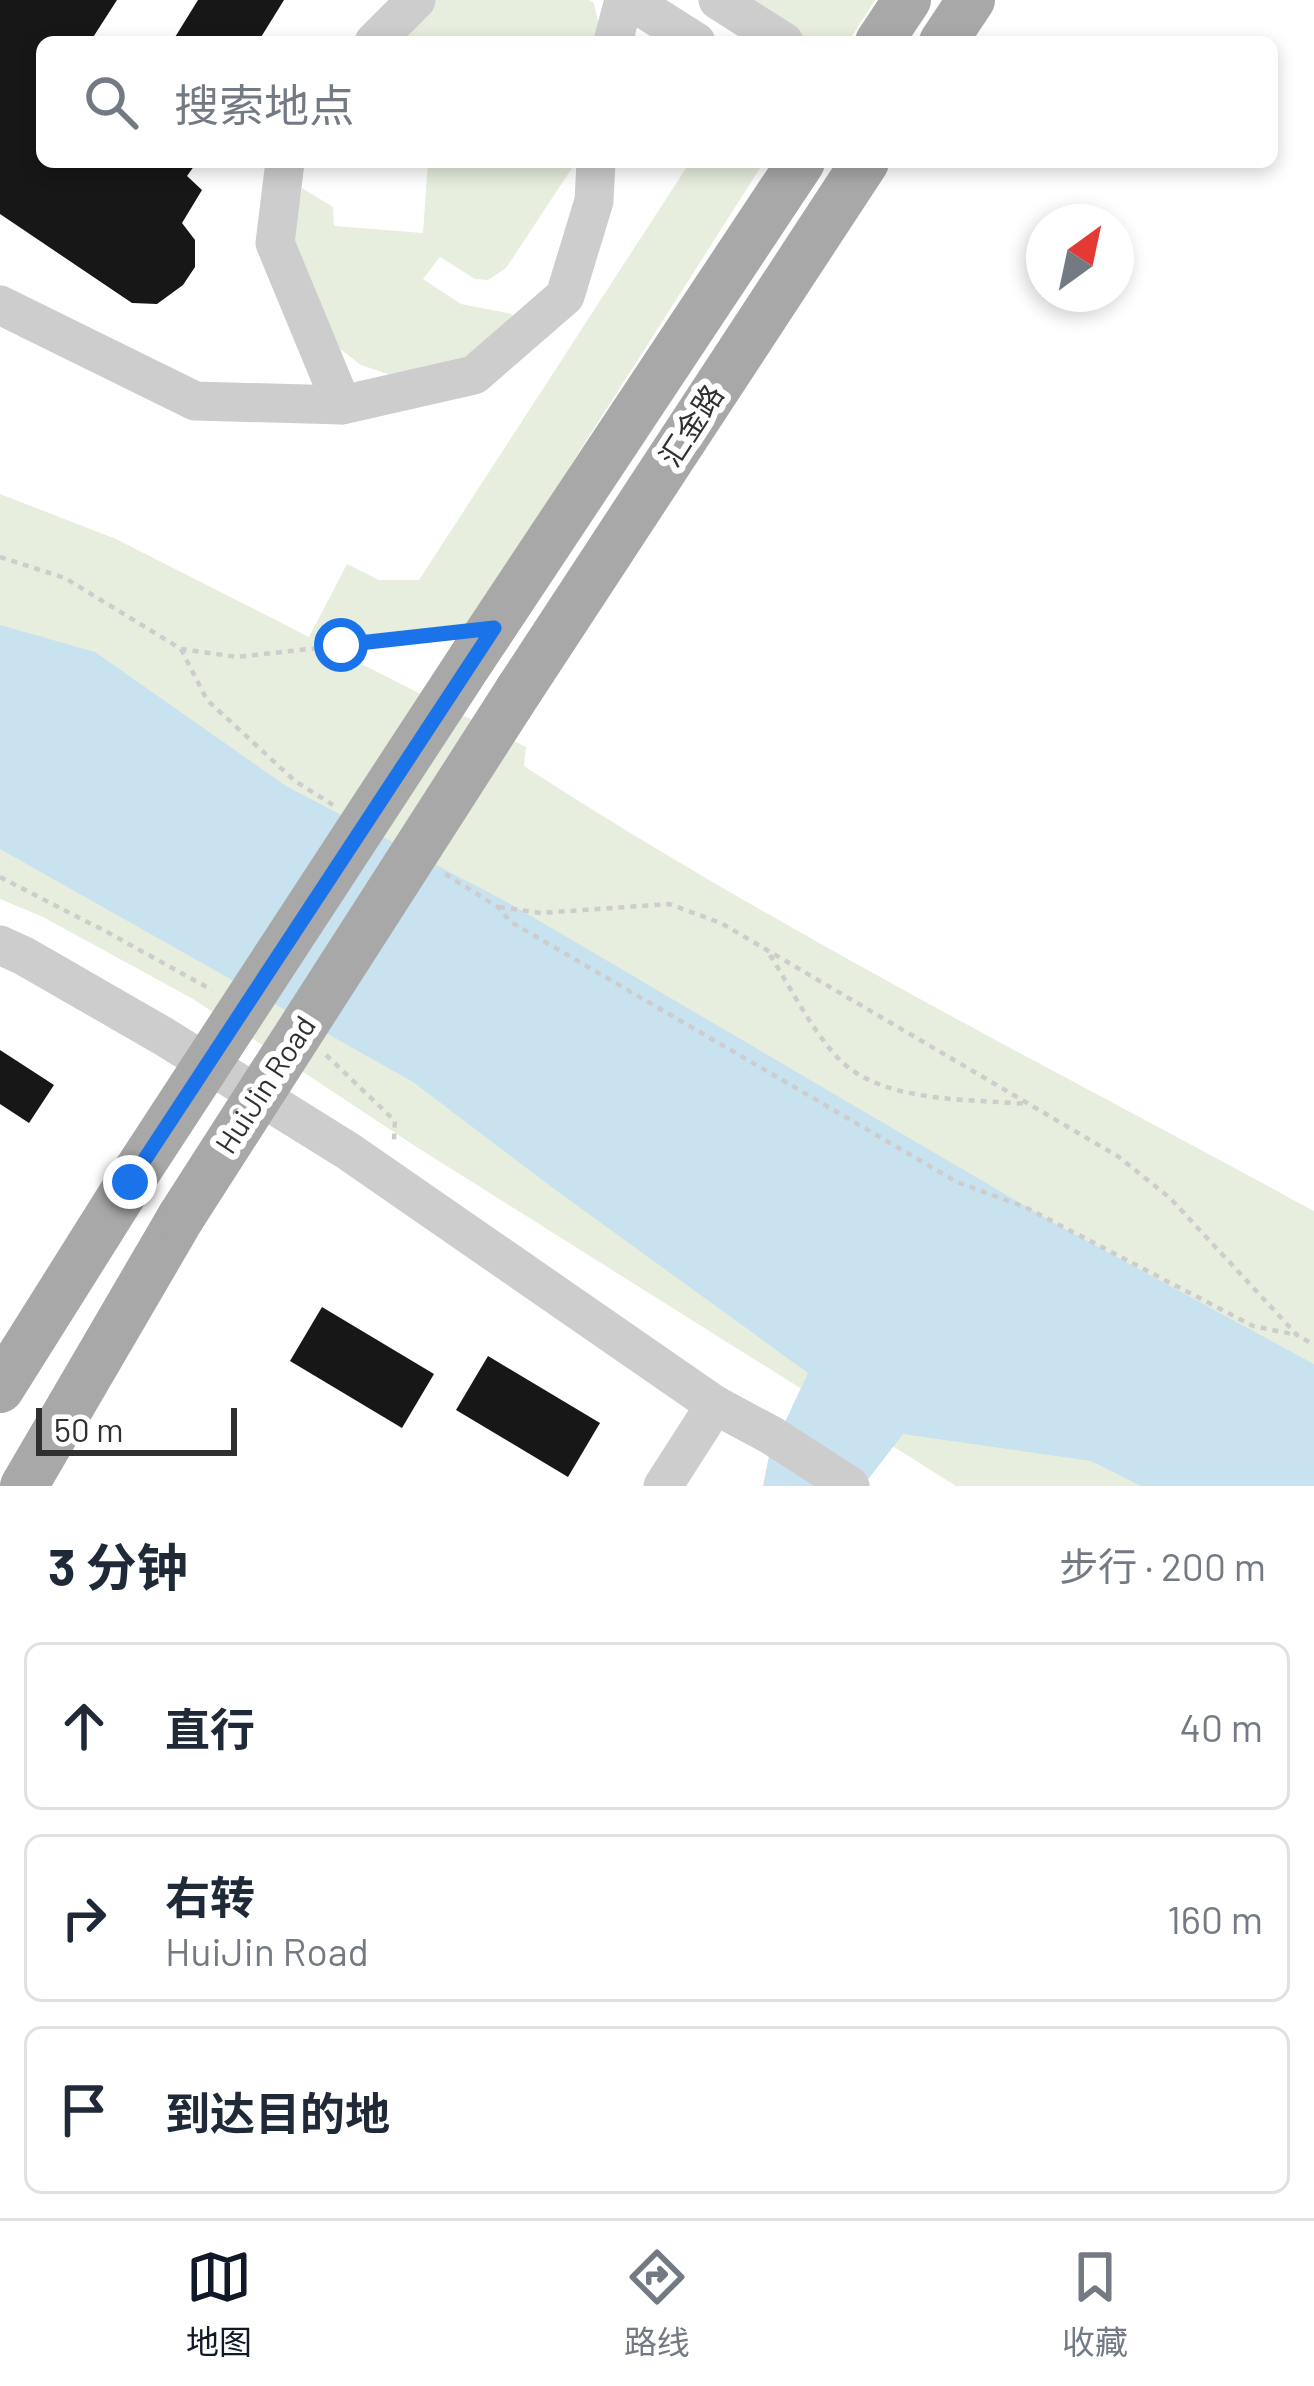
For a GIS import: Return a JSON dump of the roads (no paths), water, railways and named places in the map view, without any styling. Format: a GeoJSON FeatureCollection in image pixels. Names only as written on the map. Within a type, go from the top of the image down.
{"type":"FeatureCollection","features":[{"type":"Feature","properties":{"kind":"main road"},"geometry":{"type":"LineString","coordinates":[[883,36],[907,0]]}},
{"type":"Feature","properties":{"kind":"main road"},"geometry":{"type":"LineString","coordinates":[[947,36],[970,0]]}},
{"type":"Feature","properties":{"kind":"main road","name":"汇金路"},"geometry":{"type":"LineString","coordinates":[[483,643],[797,168]]}},
{"type":"Feature","properties":{"kind":"main road","name":"汇金路"},"geometry":{"type":"LineString","coordinates":[[519,690],[861,168]]}},
{"type":"Feature","properties":{"kind":"main road","name":"HuiJin Road"},"geometry":{"type":"LineString","coordinates":[[0,1390],[130,1182],[483,643]]}},
{"type":"Feature","properties":{"kind":"main road","name":"HuiJin Road"},"geometry":{"type":"LineString","coordinates":[[24,1486],[181,1217],[519,690]]}},
{"type":"Feature","properties":{"kind":"street"},"geometry":{"type":"LineString","coordinates":[[380,36],[416,0]]}},
{"type":"Feature","properties":{"kind":"street"},"geometry":{"type":"LineString","coordinates":[[615,36],[627,0],[686,36]]}},
{"type":"Feature","properties":{"kind":"street"},"geometry":{"type":"LineString","coordinates":[[718,0],[775,36]]}},
{"type":"Feature","properties":{"kind":"street"},"geometry":{"type":"LineString","coordinates":[[283,168],[275,243],[342,405]]}},
{"type":"Feature","properties":{"kind":"street"},"geometry":{"type":"LineString","coordinates":[[0,305],[195,401],[342,405],[474,375],[565,296],[593,201],[596,168]]}},
{"type":"Feature","properties":{"kind":"street"},"geometry":{"type":"LineString","coordinates":[[0,945],[143,1025],[348,1150],[715,1405],[850,1486]]}},
{"type":"Feature","properties":{"kind":"street"},"geometry":{"type":"LineString","coordinates":[[663,1486],[715,1405]]}},
{"type":"Feature","properties":{"kind":"water"},"geometry":{"type":"Polygon","coordinates":[[[0,625],[95,652],[286,786],[507,902],[1054,1223],[1314,1364],[1314,1486],[1141,1486],[1091,1461],[903,1434],[863,1486],[763,1486],[769,1456],[808,1373],[413,1082],[0,849],[0,625]]]}}]}
